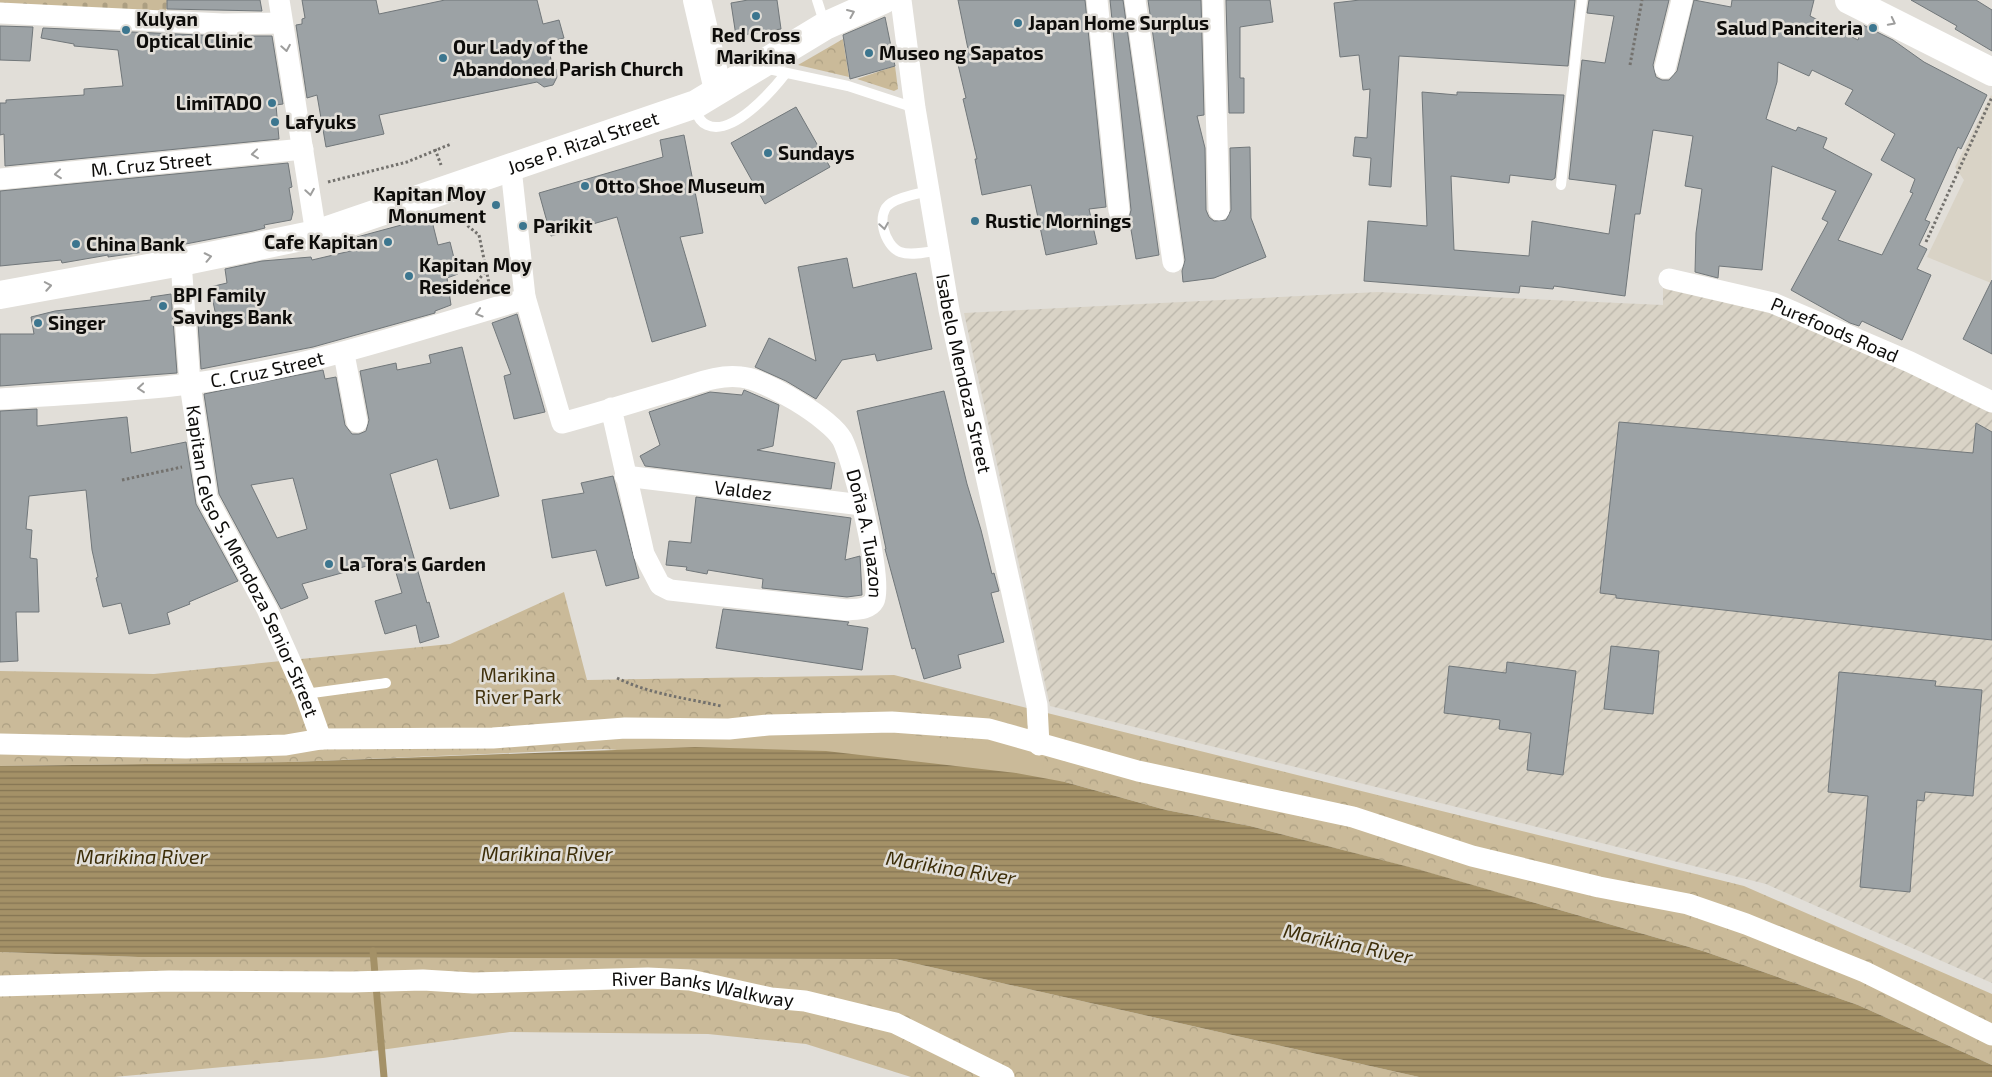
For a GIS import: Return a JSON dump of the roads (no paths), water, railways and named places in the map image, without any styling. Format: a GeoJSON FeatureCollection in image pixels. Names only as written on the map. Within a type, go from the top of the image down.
{"type":"FeatureCollection","features":[{"type":"Feature","properties":{"kind":"street"},"geometry":{"type":"LineString","coordinates":[[279,0],[281,23],[316,234]]}},
{"type":"Feature","properties":{"kind":"street"},"geometry":{"type":"LineString","coordinates":[[697,0],[718,90]]}},
{"type":"Feature","properties":{"kind":"street","name":"Jose P. Rizal Street"},"geometry":{"type":"LineString","coordinates":[[0,295],[181,262],[316,234],[692,105],[825,26],[882,0]]}},
{"type":"Feature","properties":{"kind":"street","name":"Isabelo Mendoza Street"},"geometry":{"type":"LineString","coordinates":[[902,0],[914,108],[949,310],[1037,705],[1039,745]]}},
{"type":"Feature","properties":{"kind":"street"},"geometry":{"type":"LineString","coordinates":[[1097,0],[1119,211]]}},
{"type":"Feature","properties":{"kind":"street"},"geometry":{"type":"LineString","coordinates":[[1135,0],[1173,262]]}},
{"type":"Feature","properties":{"kind":"street"},"geometry":{"type":"LineString","coordinates":[[1212,0],[1219,210]]}},
{"type":"Feature","properties":{"kind":"street"},"geometry":{"type":"LineString","coordinates":[[1665,68],[1682,0]]}},
{"type":"Feature","properties":{"kind":"street"},"geometry":{"type":"LineString","coordinates":[[1849,0],[1992,72]]}},
{"type":"Feature","properties":{"kind":"street"},"geometry":{"type":"LineString","coordinates":[[0,13],[223,24],[281,23]]}},
{"type":"Feature","properties":{"kind":"street","name":"M. Cruz Street"},"geometry":{"type":"LineString","coordinates":[[0,179],[303,149]]}},
{"type":"Feature","properties":{"kind":"street"},"geometry":{"type":"LineString","coordinates":[[511,168],[525,297]]}},
{"type":"Feature","properties":{"kind":"street","name":"Kapitan Celso S. Mendoza Senior Street"},"geometry":{"type":"LineString","coordinates":[[181,262],[190,384],[207,498],[267,608],[305,694],[321,739]]}},
{"type":"Feature","properties":{"kind":"street","name":"Purefoods Road"},"geometry":{"type":"LineString","coordinates":[[1669,279],[1773,303],[1910,362],[1992,402]]}},
{"type":"Feature","properties":{"kind":"street","name":"C. Cruz Street"},"geometry":{"type":"LineString","coordinates":[[0,399],[190,384],[344,354],[496,308],[525,297]]}},
{"type":"Feature","properties":{"kind":"street","name":"Doña A. Tuazon"},"geometry":{"type":"LineString","coordinates":[[525,297],[562,423],[611,408],[717,377],[742,376],[765,385],[802,405],[827,422],[842,439],[862,506],[876,570],[877,595],[869,606],[847,610],[670,590],[660,585],[644,554],[611,408]]}},
{"type":"Feature","properties":{"kind":"street"},"geometry":{"type":"LineString","coordinates":[[344,354],[357,422]]}},
{"type":"Feature","properties":{"kind":"street","name":"Valdez"},"geometry":{"type":"LineString","coordinates":[[625,476],[862,506]]}},
{"type":"Feature","properties":{"kind":"street"},"geometry":{"type":"LineString","coordinates":[[0,744],[186,748],[286,744],[321,739],[493,738],[625,728],[730,729],[768,725],[892,722],[989,729],[1039,745],[1138,771],[1352,817],[1472,856],[1599,888],[1688,904],[1746,924],[1865,972],[1992,1035]]}},
{"type":"Feature","properties":{"kind":"street","name":"River Banks Walkway"},"geometry":{"type":"LineString","coordinates":[[0,986],[169,981],[387,982],[423,980],[473,983],[648,978],[690,980],[772,998],[804,1001],[894,1023],[1004,1077]]}},
{"type":"Feature","properties":{"kind":"lane"},"geometry":{"type":"LineString","coordinates":[[817,0],[825,26]]}},
{"type":"Feature","properties":{"kind":"lane"},"geometry":{"type":"LineString","coordinates":[[1561,184],[1582,0]]}},
{"type":"Feature","properties":{"kind":"lane"},"geometry":{"type":"LineString","coordinates":[[756,66],[848,86],[914,108]]}},
{"type":"Feature","properties":{"kind":"lane"},"geometry":{"type":"LineString","coordinates":[[692,105],[701,121],[708,126],[723,127],[749,111],[770,94],[786,73]]}},
{"type":"Feature","properties":{"kind":"lane"},"geometry":{"type":"LineString","coordinates":[[929,191],[890,204],[883,212],[883,226],[888,243],[901,252],[922,253],[939,250]]}},
{"type":"Feature","properties":{"kind":"lane"},"geometry":{"type":"LineString","coordinates":[[305,694],[386,683]]}},
{"type":"Feature","properties":{"kind":"water","name":"Marikina River"},"geometry":{"type":"Polygon","coordinates":[[[695,747],[826,751],[1016,773],[1065,782],[1166,810],[1250,826],[1417,869],[1703,951],[1858,1005],[1992,1065],[1992,1077],[1419,1077],[895,959],[138,957],[0,952],[0,766],[290,762],[695,747]]]}},
{"type":"Feature","properties":{"kind":"waterway"},"geometry":{"type":"LineString","coordinates":[[373,951],[384,1077]]}},
{"type":"Feature","properties":{"kind":"place","name":"Red Cross Marikina"},"geometry":{"type":"Point","coordinates":[756,16]}},
{"type":"Feature","properties":{"kind":"place","name":"Japan Home Surplus"},"geometry":{"type":"Point","coordinates":[1018,23]}},
{"type":"Feature","properties":{"kind":"place","name":"Salud Panciteria"},"geometry":{"type":"Point","coordinates":[1873,28]}},
{"type":"Feature","properties":{"kind":"place","name":"Kulyan Optical Clinic"},"geometry":{"type":"Point","coordinates":[126,30]}},
{"type":"Feature","properties":{"kind":"place","name":"Museo ng Sapatos"},"geometry":{"type":"Point","coordinates":[869,53]}},
{"type":"Feature","properties":{"kind":"place","name":"Our Lady of the Abandoned Parish Church"},"geometry":{"type":"Point","coordinates":[443,58]}},
{"type":"Feature","properties":{"kind":"place","name":"LimiTADO"},"geometry":{"type":"Point","coordinates":[272,103]}},
{"type":"Feature","properties":{"kind":"place","name":"Lafyuks"},"geometry":{"type":"Point","coordinates":[275,122]}},
{"type":"Feature","properties":{"kind":"place","name":"Sundays"},"geometry":{"type":"Point","coordinates":[768,153]}},
{"type":"Feature","properties":{"kind":"place","name":"Otto Shoe Museum"},"geometry":{"type":"Point","coordinates":[585,186]}},
{"type":"Feature","properties":{"kind":"place","name":"Kapitan Moy Monument"},"geometry":{"type":"Point","coordinates":[496,205]}},
{"type":"Feature","properties":{"kind":"place","name":"Rustic Mornings"},"geometry":{"type":"Point","coordinates":[975,221]}},
{"type":"Feature","properties":{"kind":"place","name":"Parikit"},"geometry":{"type":"Point","coordinates":[523,226]}},
{"type":"Feature","properties":{"kind":"place","name":"Cafe Kapitan"},"geometry":{"type":"Point","coordinates":[388,242]}},
{"type":"Feature","properties":{"kind":"place","name":"China Bank"},"geometry":{"type":"Point","coordinates":[76,244]}},
{"type":"Feature","properties":{"kind":"place","name":"Kapitan Moy Residence"},"geometry":{"type":"Point","coordinates":[409,276]}},
{"type":"Feature","properties":{"kind":"place","name":"BPI Family Savings Bank"},"geometry":{"type":"Point","coordinates":[163,306]}},
{"type":"Feature","properties":{"kind":"place","name":"Singer"},"geometry":{"type":"Point","coordinates":[38,323]}},
{"type":"Feature","properties":{"kind":"place","name":"La Tora's Garden"},"geometry":{"type":"Point","coordinates":[329,564]}},
{"type":"Feature","properties":{"kind":"park label","name":"Marikina River Park"},"geometry":{"type":"Point","coordinates":[518,686]}}]}
